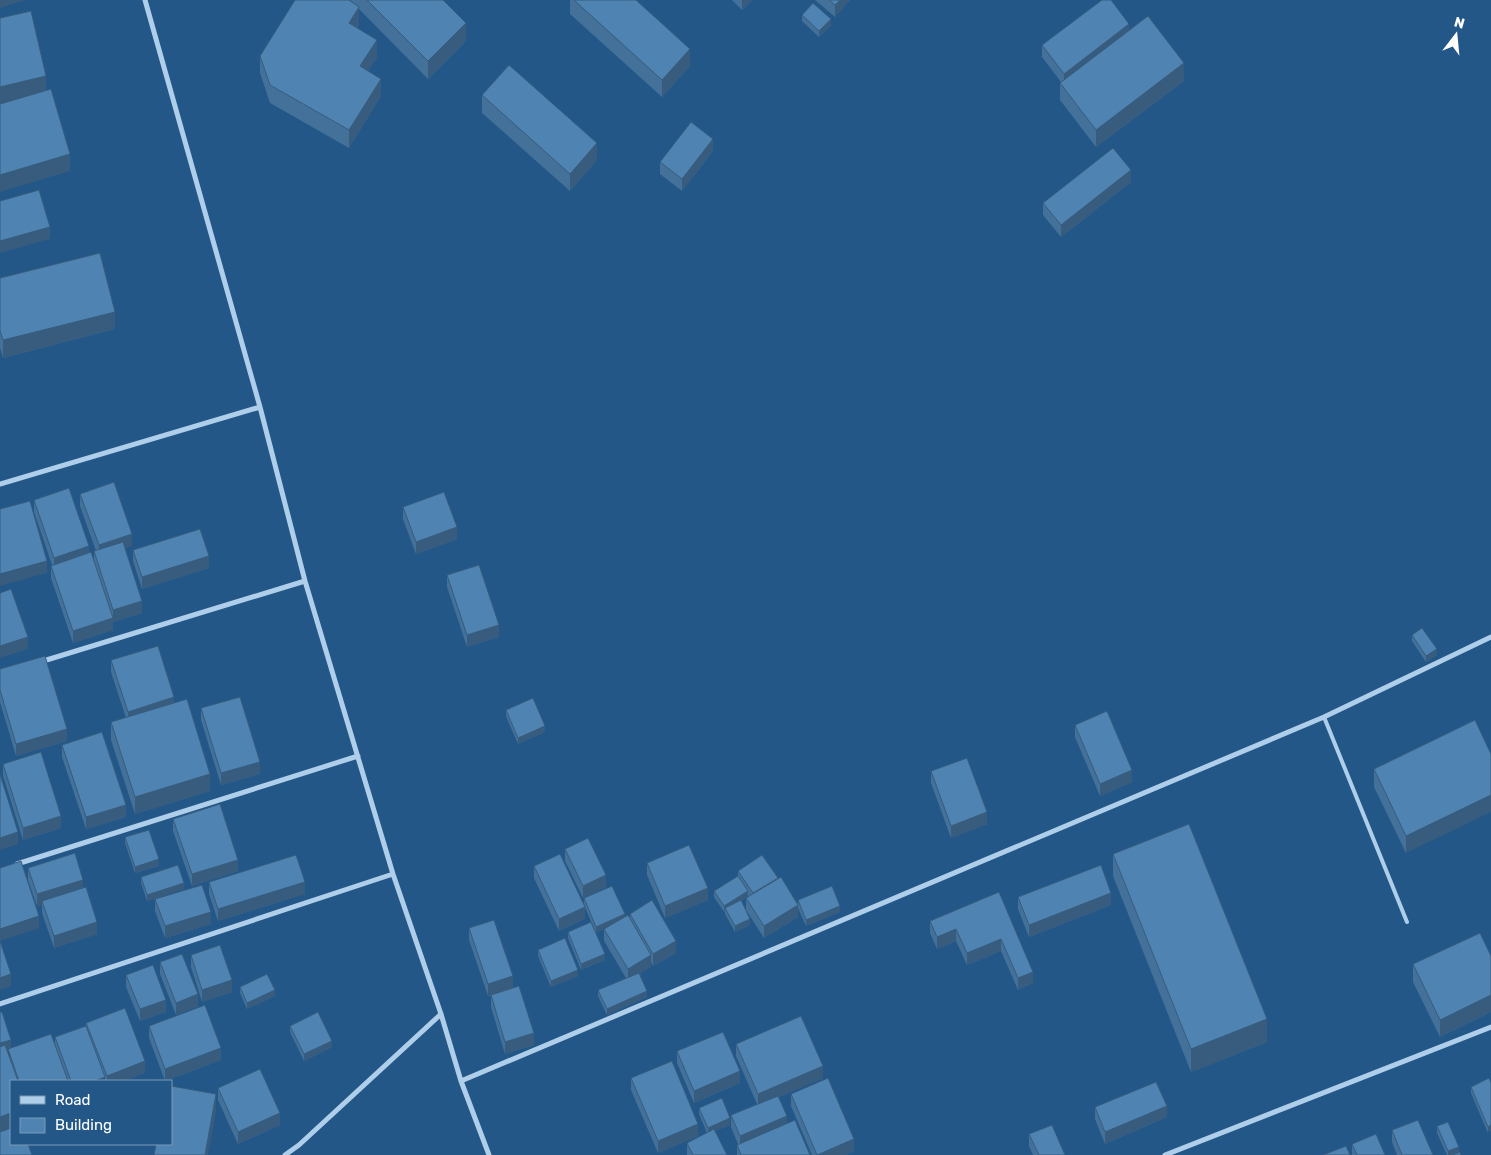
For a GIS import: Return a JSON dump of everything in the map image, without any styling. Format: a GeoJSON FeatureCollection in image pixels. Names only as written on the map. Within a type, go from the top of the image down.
{"type":"FeatureCollection","features":[{"type":"Feature","properties":{"kind":"street"},"geometry":{"type":"LineString","coordinates":[[145,0],[260,407],[305,580],[394,874],[441,1014],[461,1081],[489,1155]]}},
{"type":"Feature","properties":{"kind":"street"},"geometry":{"type":"LineString","coordinates":[[0,484],[260,407]]}},
{"type":"Feature","properties":{"kind":"street"},"geometry":{"type":"LineString","coordinates":[[38,663],[305,580]]}},
{"type":"Feature","properties":{"kind":"street"},"geometry":{"type":"LineString","coordinates":[[461,1081],[1324,717],[1491,637]]}},
{"type":"Feature","properties":{"kind":"street"},"geometry":{"type":"LineString","coordinates":[[9,866],[358,756]]}},
{"type":"Feature","properties":{"kind":"street"},"geometry":{"type":"LineString","coordinates":[[0,1004],[394,874]]}},
{"type":"Feature","properties":{"kind":"street"},"geometry":{"type":"LineString","coordinates":[[285,1155],[441,1014]]}},
{"type":"Feature","properties":{"kind":"street"},"geometry":{"type":"LineString","coordinates":[[1165,1155],[1491,1027]]}},
{"type":"Feature","properties":{"kind":"lane"},"geometry":{"type":"LineString","coordinates":[[1324,717],[1407,922]]}},
{"type":"Feature","properties":{"kind":"building"},"geometry":{"type":"Polygon","coordinates":[[[295,0],[349,0],[359,7],[349,23],[377,40],[360,66],[381,79],[349,130],[270,85],[260,56],[295,0]]]}},
{"type":"Feature","properties":{"kind":"building"},"geometry":{"type":"Polygon","coordinates":[[[367,0],[443,0],[466,23],[428,61],[367,0]]]}},
{"type":"Feature","properties":{"kind":"building"},"geometry":{"type":"Polygon","coordinates":[[[574,0],[636,0],[690,49],[662,80],[574,0]]]}},
{"type":"Feature","properties":{"kind":"building"},"geometry":{"type":"Polygon","coordinates":[[[829,0],[840,0],[835,5],[829,0]]]}},
{"type":"Feature","properties":{"kind":"building"},"geometry":{"type":"Polygon","coordinates":[[[1102,0],[1111,0],[1129,24],[1064,74],[1042,45],[1102,0]]]}},
{"type":"Feature","properties":{"kind":"building"},"geometry":{"type":"Polygon","coordinates":[[[813,3],[831,19],[819,31],[802,15],[813,3]]]}},
{"type":"Feature","properties":{"kind":"building"},"geometry":{"type":"Polygon","coordinates":[[[31,11],[46,76],[0,87],[0,18],[31,11]]]}},
{"type":"Feature","properties":{"kind":"building"},"geometry":{"type":"Polygon","coordinates":[[[1148,16],[1184,63],[1096,130],[1060,83],[1148,16]]]}},
{"type":"Feature","properties":{"kind":"building"},"geometry":{"type":"Polygon","coordinates":[[[509,65],[597,143],[570,174],[482,95],[509,65]]]}},
{"type":"Feature","properties":{"kind":"building"},"geometry":{"type":"Polygon","coordinates":[[[51,89],[70,154],[0,175],[0,104],[51,89]]]}},
{"type":"Feature","properties":{"kind":"building"},"geometry":{"type":"Polygon","coordinates":[[[691,122],[713,139],[682,179],[660,162],[691,122]]]}},
{"type":"Feature","properties":{"kind":"building"},"geometry":{"type":"Polygon","coordinates":[[[1113,148],[1131,170],[1061,225],[1043,203],[1113,148]]]}},
{"type":"Feature","properties":{"kind":"building"},"geometry":{"type":"Polygon","coordinates":[[[39,190],[50,227],[0,241],[0,201],[39,190]]]}},
{"type":"Feature","properties":{"kind":"building"},"geometry":{"type":"Polygon","coordinates":[[[100,253],[115,312],[3,340],[0,331],[0,278],[100,253]]]}},
{"type":"Feature","properties":{"kind":"building"},"geometry":{"type":"Polygon","coordinates":[[[114,482],[132,534],[99,545],[80,494],[114,482]]]}},
{"type":"Feature","properties":{"kind":"building"},"geometry":{"type":"Polygon","coordinates":[[[69,488],[89,546],[54,558],[34,500],[69,488]]]}},
{"type":"Feature","properties":{"kind":"building"},"geometry":{"type":"Polygon","coordinates":[[[444,492],[457,527],[416,542],[403,507],[444,492]]]}},
{"type":"Feature","properties":{"kind":"building"},"geometry":{"type":"Polygon","coordinates":[[[30,501],[47,561],[0,574],[0,509],[30,501]]]}},
{"type":"Feature","properties":{"kind":"building"},"geometry":{"type":"Polygon","coordinates":[[[200,529],[209,556],[142,577],[133,550],[200,529]]]}},
{"type":"Feature","properties":{"kind":"building"},"geometry":{"type":"Polygon","coordinates":[[[123,542],[142,601],[113,610],[94,551],[123,542]]]}},
{"type":"Feature","properties":{"kind":"building"},"geometry":{"type":"Polygon","coordinates":[[[91,552],[113,618],[73,631],[51,566],[91,552]]]}},
{"type":"Feature","properties":{"kind":"building"},"geometry":{"type":"Polygon","coordinates":[[[479,565],[499,625],[467,635],[447,575],[479,565]]]}},
{"type":"Feature","properties":{"kind":"building"},"geometry":{"type":"Polygon","coordinates":[[[11,589],[28,637],[0,646],[0,593],[11,589]]]}},
{"type":"Feature","properties":{"kind":"building"},"geometry":{"type":"Polygon","coordinates":[[[1422,628],[1437,649],[1426,656],[1412,635],[1422,628]]]}},
{"type":"Feature","properties":{"kind":"building"},"geometry":{"type":"Polygon","coordinates":[[[158,646],[174,697],[128,712],[111,660],[158,646]]]}},
{"type":"Feature","properties":{"kind":"building"},"geometry":{"type":"Polygon","coordinates":[[[45,656],[67,729],[16,744],[0,690],[0,669],[45,656]]]}},
{"type":"Feature","properties":{"kind":"building"},"geometry":{"type":"Polygon","coordinates":[[[240,697],[260,762],[221,773],[201,708],[240,697]]]}},
{"type":"Feature","properties":{"kind":"building"},"geometry":{"type":"Polygon","coordinates":[[[533,698],[545,726],[518,738],[506,710],[533,698]]]}},
{"type":"Feature","properties":{"kind":"building"},"geometry":{"type":"Polygon","coordinates":[[[187,699],[210,774],[135,797],[111,722],[187,699]]]}},
{"type":"Feature","properties":{"kind":"building"},"geometry":{"type":"Polygon","coordinates":[[[1107,711],[1132,770],[1100,784],[1075,725],[1107,711]]]}},
{"type":"Feature","properties":{"kind":"building"},"geometry":{"type":"Polygon","coordinates":[[[1475,720],[1491,754],[1491,795],[1406,836],[1374,769],[1475,720]]]}},
{"type":"Feature","properties":{"kind":"building"},"geometry":{"type":"Polygon","coordinates":[[[102,732],[126,805],[86,817],[62,745],[102,732]]]}},
{"type":"Feature","properties":{"kind":"building"},"geometry":{"type":"Polygon","coordinates":[[[41,752],[61,816],[23,828],[3,764],[41,752]]]}},
{"type":"Feature","properties":{"kind":"building"},"geometry":{"type":"Polygon","coordinates":[[[967,758],[987,812],[951,826],[931,771],[967,758]]]}},
{"type":"Feature","properties":{"kind":"building"},"geometry":{"type":"Polygon","coordinates":[[[0,774],[18,832],[0,838],[0,774]]]}},
{"type":"Feature","properties":{"kind":"building"},"geometry":{"type":"Polygon","coordinates":[[[220,804],[238,860],[192,874],[173,819],[220,804]]]}},
{"type":"Feature","properties":{"kind":"building"},"geometry":{"type":"Polygon","coordinates":[[[1189,824],[1267,1019],[1191,1049],[1113,854],[1189,824]]]}},
{"type":"Feature","properties":{"kind":"building"},"geometry":{"type":"Polygon","coordinates":[[[149,830],[159,859],[135,867],[125,837],[149,830]]]}},
{"type":"Feature","properties":{"kind":"building"},"geometry":{"type":"Polygon","coordinates":[[[588,838],[606,875],[583,886],[565,849],[588,838]]]}},
{"type":"Feature","properties":{"kind":"building"},"geometry":{"type":"Polygon","coordinates":[[[689,845],[708,888],[665,906],[647,863],[689,845]]]}},
{"type":"Feature","properties":{"kind":"building"},"geometry":{"type":"Polygon","coordinates":[[[75,853],[83,880],[37,894],[28,868],[75,853]]]}},
{"type":"Feature","properties":{"kind":"building"},"geometry":{"type":"Polygon","coordinates":[[[560,854],[585,907],[559,919],[534,866],[560,854]]]}},
{"type":"Feature","properties":{"kind":"building"},"geometry":{"type":"Polygon","coordinates":[[[296,855],[305,882],[218,909],[209,882],[296,855]]]}},
{"type":"Feature","properties":{"kind":"building"},"geometry":{"type":"Polygon","coordinates":[[[762,855],[778,878],[753,893],[738,871],[762,855]]]}},
{"type":"Feature","properties":{"kind":"building"},"geometry":{"type":"Polygon","coordinates":[[[21,861],[39,916],[0,929],[0,868],[21,861]]]}},
{"type":"Feature","properties":{"kind":"building"},"geometry":{"type":"Polygon","coordinates":[[[178,865],[184,883],[147,895],[141,877],[178,865]]]}},
{"type":"Feature","properties":{"kind":"building"},"geometry":{"type":"Polygon","coordinates":[[[1101,865],[1111,893],[1029,925],[1018,897],[1101,865]]]}},
{"type":"Feature","properties":{"kind":"building"},"geometry":{"type":"Polygon","coordinates":[[[738,876],[748,891],[724,906],[714,891],[738,876]]]}},
{"type":"Feature","properties":{"kind":"building"},"geometry":{"type":"Polygon","coordinates":[[[781,877],[798,905],[764,926],[746,898],[781,877]]]}},
{"type":"Feature","properties":{"kind":"building"},"geometry":{"type":"Polygon","coordinates":[[[202,885],[211,912],[165,926],[155,899],[202,885]]]}},
{"type":"Feature","properties":{"kind":"building"},"geometry":{"type":"Polygon","coordinates":[[[612,886],[625,914],[596,927],[584,898],[612,886]]]}},
{"type":"Feature","properties":{"kind":"building"},"geometry":{"type":"Polygon","coordinates":[[[832,886],[840,906],[806,920],[798,900],[832,886]]]}},
{"type":"Feature","properties":{"kind":"building"},"geometry":{"type":"Polygon","coordinates":[[[86,887],[97,922],[54,936],[42,901],[86,887]]]}},
{"type":"Feature","properties":{"kind":"building"},"geometry":{"type":"Polygon","coordinates":[[[999,892],[1033,972],[1018,978],[1001,939],[967,953],[956,929],[937,937],[930,921],[999,892]]]}},
{"type":"Feature","properties":{"kind":"building"},"geometry":{"type":"Polygon","coordinates":[[[652,900],[676,941],[653,954],[630,914],[652,900]]]}},
{"type":"Feature","properties":{"kind":"building"},"geometry":{"type":"Polygon","coordinates":[[[741,900],[750,919],[735,926],[725,908],[741,900]]]}},
{"type":"Feature","properties":{"kind":"building"},"geometry":{"type":"Polygon","coordinates":[[[628,915],[651,955],[628,969],[604,929],[628,915]]]}},
{"type":"Feature","properties":{"kind":"building"},"geometry":{"type":"Polygon","coordinates":[[[494,920],[513,976],[488,984],[469,928],[494,920]]]}},
{"type":"Feature","properties":{"kind":"building"},"geometry":{"type":"Polygon","coordinates":[[[591,922],[605,954],[581,964],[568,932],[591,922]]]}},
{"type":"Feature","properties":{"kind":"building"},"geometry":{"type":"Polygon","coordinates":[[[1480,933],[1491,956],[1491,995],[1440,1020],[1413,964],[1480,933]]]}},
{"type":"Feature","properties":{"kind":"building"},"geometry":{"type":"Polygon","coordinates":[[[565,938],[578,970],[551,981],[538,950],[565,938]]]}},
{"type":"Feature","properties":{"kind":"building"},"geometry":{"type":"Polygon","coordinates":[[[0,941],[11,974],[0,978],[0,941]]]}},
{"type":"Feature","properties":{"kind":"building"},"geometry":{"type":"Polygon","coordinates":[[[220,945],[232,980],[202,990],[191,955],[220,945]]]}},
{"type":"Feature","properties":{"kind":"building"},"geometry":{"type":"Polygon","coordinates":[[[182,954],[198,994],[176,1003],[160,962],[182,954]]]}},
{"type":"Feature","properties":{"kind":"building"},"geometry":{"type":"Polygon","coordinates":[[[153,965],[166,1000],[140,1009],[126,975],[153,965]]]}},
{"type":"Feature","properties":{"kind":"building"},"geometry":{"type":"Polygon","coordinates":[[[639,973],[647,991],[607,1009],[598,990],[639,973]]]}},
{"type":"Feature","properties":{"kind":"building"},"geometry":{"type":"Polygon","coordinates":[[[267,974],[275,990],[247,1003],[240,987],[267,974]]]}},
{"type":"Feature","properties":{"kind":"building"},"geometry":{"type":"Polygon","coordinates":[[[519,986],[534,1033],[505,1042],[491,995],[519,986]]]}},
{"type":"Feature","properties":{"kind":"building"},"geometry":{"type":"Polygon","coordinates":[[[205,1005],[221,1048],[165,1069],[149,1026],[205,1005]]]}},
{"type":"Feature","properties":{"kind":"building"},"geometry":{"type":"Polygon","coordinates":[[[125,1008],[145,1061],[107,1076],[86,1023],[125,1008]]]}},
{"type":"Feature","properties":{"kind":"building"},"geometry":{"type":"Polygon","coordinates":[[[0,1012],[2,1012],[11,1040],[0,1043],[0,1012]]]}},
{"type":"Feature","properties":{"kind":"building"},"geometry":{"type":"Polygon","coordinates":[[[318,1012],[332,1041],[304,1054],[290,1026],[318,1012]]]}},
{"type":"Feature","properties":{"kind":"building"},"geometry":{"type":"Polygon","coordinates":[[[801,1016],[823,1066],[758,1094],[736,1044],[801,1016]]]}},
{"type":"Feature","properties":{"kind":"building"},"geometry":{"type":"Polygon","coordinates":[[[86,1026],[105,1077],[98,1080],[71,1080],[55,1037],[86,1026]]]}},
{"type":"Feature","properties":{"kind":"building"},"geometry":{"type":"Polygon","coordinates":[[[723,1032],[740,1071],[694,1091],[677,1051],[723,1032]]]}},
{"type":"Feature","properties":{"kind":"building"},"geometry":{"type":"Polygon","coordinates":[[[51,1034],[68,1080],[19,1080],[8,1049],[51,1034]]]}},
{"type":"Feature","properties":{"kind":"building"},"geometry":{"type":"Polygon","coordinates":[[[5,1045],[18,1080],[10,1080],[10,1113],[0,1117],[0,1047],[5,1045]]]}},
{"type":"Feature","properties":{"kind":"building"},"geometry":{"type":"Polygon","coordinates":[[[672,1061],[698,1124],[658,1141],[631,1078],[672,1061]]]}},
{"type":"Feature","properties":{"kind":"building"},"geometry":{"type":"Polygon","coordinates":[[[260,1069],[280,1113],[238,1132],[218,1088],[260,1069]]]}},
{"type":"Feature","properties":{"kind":"building"},"geometry":{"type":"Polygon","coordinates":[[[828,1078],[854,1139],[817,1155],[791,1094],[828,1078]]]}},
{"type":"Feature","properties":{"kind":"building"},"geometry":{"type":"Polygon","coordinates":[[[1489,1078],[1491,1083],[1491,1125],[1488,1127],[1471,1087],[1489,1078]]]}},
{"type":"Feature","properties":{"kind":"building"},"geometry":{"type":"Polygon","coordinates":[[[1156,1082],[1167,1106],[1105,1132],[1095,1107],[1156,1082]]]}},
{"type":"Feature","properties":{"kind":"building"},"geometry":{"type":"Polygon","coordinates":[[[172,1086],[216,1094],[205,1155],[154,1155],[156,1145],[172,1145],[172,1086]]]}},
{"type":"Feature","properties":{"kind":"building"},"geometry":{"type":"Polygon","coordinates":[[[778,1096],[787,1116],[740,1136],[731,1115],[778,1096]]]}},
{"type":"Feature","properties":{"kind":"building"},"geometry":{"type":"Polygon","coordinates":[[[722,1098],[730,1118],[708,1128],[699,1108],[722,1098]]]}},
{"type":"Feature","properties":{"kind":"building"},"geometry":{"type":"Polygon","coordinates":[[[795,1120],[810,1155],[741,1155],[737,1145],[795,1120]]]}},
{"type":"Feature","properties":{"kind":"building"},"geometry":{"type":"Polygon","coordinates":[[[1418,1120],[1433,1155],[1402,1155],[1392,1130],[1418,1120]]]}},
{"type":"Feature","properties":{"kind":"building"},"geometry":{"type":"Polygon","coordinates":[[[1448,1122],[1459,1147],[1448,1151],[1437,1126],[1448,1122]]]}},
{"type":"Feature","properties":{"kind":"building"},"geometry":{"type":"Polygon","coordinates":[[[1052,1125],[1065,1155],[1039,1155],[1029,1134],[1052,1125]]]}},
{"type":"Feature","properties":{"kind":"building"},"geometry":{"type":"Polygon","coordinates":[[[10,1128],[10,1145],[28,1145],[32,1155],[0,1155],[0,1132],[10,1128]]]}},
{"type":"Feature","properties":{"kind":"building"},"geometry":{"type":"Polygon","coordinates":[[[714,1129],[727,1155],[693,1155],[687,1143],[714,1129]]]}},
{"type":"Feature","properties":{"kind":"building"},"geometry":{"type":"Polygon","coordinates":[[[1376,1134],[1385,1155],[1357,1155],[1352,1144],[1376,1134]]]}},
{"type":"Feature","properties":{"kind":"building"},"geometry":{"type":"Polygon","coordinates":[[[1346,1146],[1350,1155],[1323,1155],[1346,1146]]]}}]}
